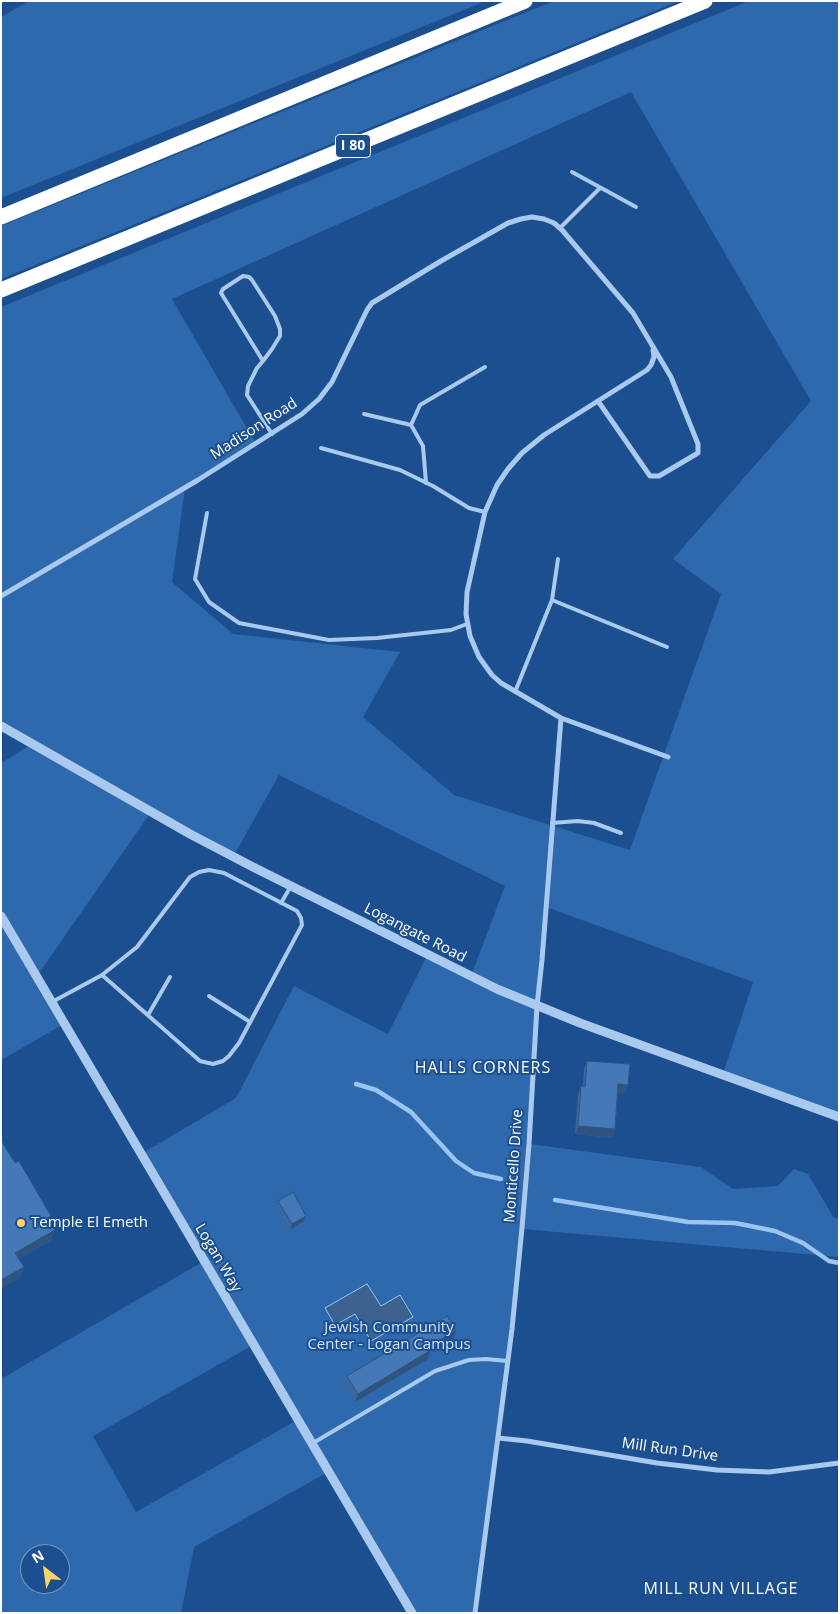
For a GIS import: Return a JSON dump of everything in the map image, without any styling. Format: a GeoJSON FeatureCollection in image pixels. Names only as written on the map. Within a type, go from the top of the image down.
{"type":"FeatureCollection","features":[{"type":"Feature","properties":{"kind":"highway"},"geometry":{"type":"LineString","coordinates":[[1,216],[525,1]]}},
{"type":"Feature","properties":{"kind":"highway","name":"I 80"},"geometry":{"type":"LineString","coordinates":[[1,290],[705,1]]}},
{"type":"Feature","properties":{"kind":"street","name":"Madison Road"},"geometry":{"type":"LineString","coordinates":[[1,596],[185,488],[302,414],[319,399],[332,382],[372,303],[508,223],[532,218],[544,219],[554,223],[633,313],[652,344],[678,394],[698,444],[698,452],[659,476],[650,476],[598,401]]}},
{"type":"Feature","properties":{"kind":"street"},"geometry":{"type":"LineString","coordinates":[[652,344],[654,357],[647,370],[544,435],[522,453],[497,485],[485,512],[467,592],[467,624],[473,646],[484,665],[501,683],[561,718],[668,757]]}},
{"type":"Feature","properties":{"kind":"street","name":"Monticello Drive"},"geometry":{"type":"LineString","coordinates":[[475,1613],[508,1361],[528,1153],[537,1006],[561,718]]}},
{"type":"Feature","properties":{"kind":"street","name":"Logangate Road"},"geometry":{"type":"LineString","coordinates":[[1,726],[190,834],[497,989],[580,1023],[839,1117]]}},
{"type":"Feature","properties":{"kind":"street","name":"Logan Way"},"geometry":{"type":"LineString","coordinates":[[1,916],[412,1613]]}},
{"type":"Feature","properties":{"kind":"street","name":"Mill Run Drive"},"geometry":{"type":"LineString","coordinates":[[498,1438],[527,1441],[657,1463],[717,1470],[768,1472],[839,1463]]}},
{"type":"Feature","properties":{"kind":"lane"},"geometry":{"type":"LineString","coordinates":[[572,172],[636,207]]}},
{"type":"Feature","properties":{"kind":"lane"},"geometry":{"type":"LineString","coordinates":[[560,228],[600,188]]}},
{"type":"Feature","properties":{"kind":"lane"},"geometry":{"type":"LineString","coordinates":[[263,361],[221,293],[223,289],[243,276],[249,277],[252,280],[275,316],[280,329],[280,336],[263,361],[257,368],[248,386],[247,394],[272,434]]}},
{"type":"Feature","properties":{"kind":"lane"},"geometry":{"type":"LineString","coordinates":[[411,425],[420,406],[485,366]]}},
{"type":"Feature","properties":{"kind":"lane"},"geometry":{"type":"LineString","coordinates":[[364,414],[411,425],[423,446],[426,483]]}},
{"type":"Feature","properties":{"kind":"lane"},"geometry":{"type":"LineString","coordinates":[[320,448],[400,470],[469,508],[485,512]]}},
{"type":"Feature","properties":{"kind":"lane"},"geometry":{"type":"LineString","coordinates":[[207,513],[195,579],[209,602],[239,623],[329,640],[377,638],[451,630],[467,624]]}},
{"type":"Feature","properties":{"kind":"lane"},"geometry":{"type":"LineString","coordinates":[[515,692],[552,600],[558,559]]}},
{"type":"Feature","properties":{"kind":"lane"},"geometry":{"type":"LineString","coordinates":[[552,600],[667,647]]}},
{"type":"Feature","properties":{"kind":"lane"},"geometry":{"type":"LineString","coordinates":[[552,823],[578,821],[594,823],[621,833]]}},
{"type":"Feature","properties":{"kind":"lane"},"geometry":{"type":"LineString","coordinates":[[52,1002],[102,975],[137,947],[190,877],[199,872],[209,870],[224,873],[297,911],[301,918],[302,925],[239,1043],[230,1056],[223,1061],[213,1064],[200,1061],[102,975]]}},
{"type":"Feature","properties":{"kind":"lane"},"geometry":{"type":"LineString","coordinates":[[281,903],[291,886]]}},
{"type":"Feature","properties":{"kind":"lane"},"geometry":{"type":"LineString","coordinates":[[148,1015],[170,977]]}},
{"type":"Feature","properties":{"kind":"lane"},"geometry":{"type":"LineString","coordinates":[[209,996],[250,1022]]}},
{"type":"Feature","properties":{"kind":"lane"},"geometry":{"type":"LineString","coordinates":[[312,1444],[435,1371],[469,1360],[508,1361]]}},
{"type":"Feature","properties":{"kind":"green space"},"geometry":{"type":"Polygon","coordinates":[[[29,1],[486,1],[1,198],[1,17],[29,1]]]}},
{"type":"Feature","properties":{"kind":"green space"},"geometry":{"type":"Polygon","coordinates":[[[554,1],[679,1],[1,279],[1,226],[554,1]]]}},
{"type":"Feature","properties":{"kind":"green space","name":"Jewish Community Center - Logan Campus"},"geometry":{"type":"Polygon","coordinates":[[[749,1],[839,1],[839,1117],[723,1074],[753,982],[546,907],[530,1144],[701,1167],[733,1189],[778,1186],[794,1169],[808,1174],[834,1218],[839,1219],[839,1257],[522,1229],[475,1613],[412,1613],[328,1472],[194,1547],[181,1613],[1,1613],[1,1379],[204,1261],[141,1154],[236,1098],[294,986],[388,1034],[428,954],[471,976],[505,886],[279,775],[233,857],[151,812],[37,976],[64,1024],[1,1060],[1,763],[32,744],[1,726],[1,307],[749,1]],[[631,92],[172,299],[256,444],[185,488],[172,582],[233,634],[400,652],[363,717],[454,795],[630,850],[721,594],[673,559],[811,401],[631,92]],[[253,1345],[93,1436],[136,1512],[297,1420],[253,1345]]]}},
{"type":"Feature","properties":{"kind":"shaded area"},"geometry":{"type":"Polygon","coordinates":[[[367,1284],[381,1306],[400,1295],[413,1317],[371,1341],[355,1314],[335,1325],[325,1308],[367,1284]]]}},
{"type":"Feature","properties":{"kind":"building"},"geometry":{"type":"Polygon","coordinates":[[[587,1061],[630,1064],[628,1085],[618,1084],[615,1129],[578,1126],[581,1086],[585,1087],[587,1061]]]}},
{"type":"Feature","properties":{"kind":"building","name":"Temple El Emeth"},"geometry":{"type":"Polygon","coordinates":[[[1,1140],[15,1163],[19,1161],[51,1216],[48,1218],[55,1230],[15,1253],[24,1267],[1,1280],[1,1140]]]}},
{"type":"Feature","properties":{"kind":"building"},"geometry":{"type":"Polygon","coordinates":[[[293,1192],[306,1216],[292,1224],[278,1201],[293,1192]]]}},
{"type":"Feature","properties":{"kind":"building"},"geometry":{"type":"Polygon","coordinates":[[[447,1316],[456,1331],[428,1346],[431,1350],[358,1394],[347,1376],[447,1316]]]}},
{"type":"Feature","properties":{"kind":"waterway"},"geometry":{"type":"LineString","coordinates":[[356,1084],[376,1090],[411,1112],[456,1161],[474,1173],[501,1179]]}},
{"type":"Feature","properties":{"kind":"waterway"},"geometry":{"type":"LineString","coordinates":[[555,1200],[688,1222],[735,1223],[775,1231],[803,1243],[829,1261],[839,1263]]}},
{"type":"Feature","properties":{"kind":"place","name":"Temple El Emeth"},"geometry":{"type":"Point","coordinates":[21,1223]}},
{"type":"Feature","properties":{"kind":"district","name":"HALLS CORNERS"},"geometry":{"type":"Point","coordinates":[483,1068]}},
{"type":"Feature","properties":{"kind":"district","name":"MILL RUN VILLAGE"},"geometry":{"type":"Point","coordinates":[721,1589]}}]}
